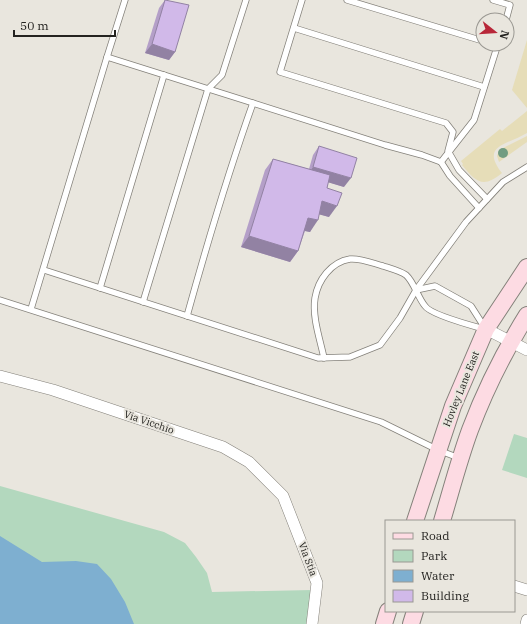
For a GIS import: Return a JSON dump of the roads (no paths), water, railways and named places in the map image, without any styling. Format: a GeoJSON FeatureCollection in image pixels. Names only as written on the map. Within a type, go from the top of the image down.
{"type":"FeatureCollection","features":[{"type":"Feature","properties":{"kind":"main road","name":"Hovley Lane East"},"geometry":{"type":"LineString","coordinates":[[416,520],[453,406],[486,329],[527,267]]}},
{"type":"Feature","properties":{"kind":"main road"},"geometry":{"type":"LineString","coordinates":[[442,520],[470,431],[495,372],[527,316]]}},
{"type":"Feature","properties":{"kind":"main road"},"geometry":{"type":"LineString","coordinates":[[384,624],[388,612]]}},
{"type":"Feature","properties":{"kind":"main road"},"geometry":{"type":"LineString","coordinates":[[411,624],[415,612]]}},
{"type":"Feature","properties":{"kind":"street"},"geometry":{"type":"LineString","coordinates":[[486,329],[527,350]]}},
{"type":"Feature","properties":{"kind":"street","name":"Via Vicchio"},"geometry":{"type":"LineString","coordinates":[[0,376],[53,390],[223,447],[249,462],[283,496]]}},
{"type":"Feature","properties":{"kind":"street","name":"Via Stia"},"geometry":{"type":"LineString","coordinates":[[283,496],[317,583],[312,624]]}},
{"type":"Feature","properties":{"kind":"street"},"geometry":{"type":"LineString","coordinates":[[515,586],[527,590]]}},
{"type":"Feature","properties":{"kind":"street"},"geometry":{"type":"LineString","coordinates":[[526,624],[527,620]]}},
{"type":"Feature","properties":{"kind":"lane"},"geometry":{"type":"LineString","coordinates":[[31,309],[125,0]]}},
{"type":"Feature","properties":{"kind":"lane"},"geometry":{"type":"LineString","coordinates":[[144,302],[208,89],[222,75],[246,0]]}},
{"type":"Feature","properties":{"kind":"lane"},"geometry":{"type":"LineString","coordinates":[[302,0],[280,72],[446,123],[453,132],[448,150],[459,170],[487,199]]}},
{"type":"Feature","properties":{"kind":"lane"},"geometry":{"type":"LineString","coordinates":[[347,0],[475,39]]}},
{"type":"Feature","properties":{"kind":"lane"},"geometry":{"type":"LineString","coordinates":[[493,0],[511,3]]}},
{"type":"Feature","properties":{"kind":"lane"},"geometry":{"type":"LineString","coordinates":[[294,28],[484,87]]}},
{"type":"Feature","properties":{"kind":"lane"},"geometry":{"type":"LineString","coordinates":[[440,162],[448,150],[474,120],[496,52]]}},
{"type":"Feature","properties":{"kind":"lane"},"geometry":{"type":"LineString","coordinates":[[107,57],[385,145],[422,155],[440,162],[450,176],[479,208]]}},
{"type":"Feature","properties":{"kind":"lane"},"geometry":{"type":"LineString","coordinates":[[100,288],[164,75]]}},
{"type":"Feature","properties":{"kind":"lane"},"geometry":{"type":"LineString","coordinates":[[187,316],[209,237],[237,147],[253,103]]}},
{"type":"Feature","properties":{"kind":"lane"},"geometry":{"type":"LineString","coordinates":[[44,270],[318,358],[350,357],[380,344],[401,316],[416,290],[466,222],[503,182],[527,167]]}},
{"type":"Feature","properties":{"kind":"lane"},"geometry":{"type":"LineString","coordinates":[[324,358],[315,313],[315,299],[323,278],[339,263],[350,259],[367,261],[406,275],[425,308],[463,324],[486,329]]}},
{"type":"Feature","properties":{"kind":"lane"},"geometry":{"type":"LineString","coordinates":[[416,290],[435,286],[471,306],[486,329]]}},
{"type":"Feature","properties":{"kind":"lane"},"geometry":{"type":"LineString","coordinates":[[0,300],[381,422],[438,450],[461,459]]}},
{"type":"Feature","properties":{"kind":"water"},"geometry":{"type":"Polygon","coordinates":[[[0,536],[42,562],[76,561],[97,564],[111,579],[125,602],[134,624],[0,624],[0,536]]]}}]}
